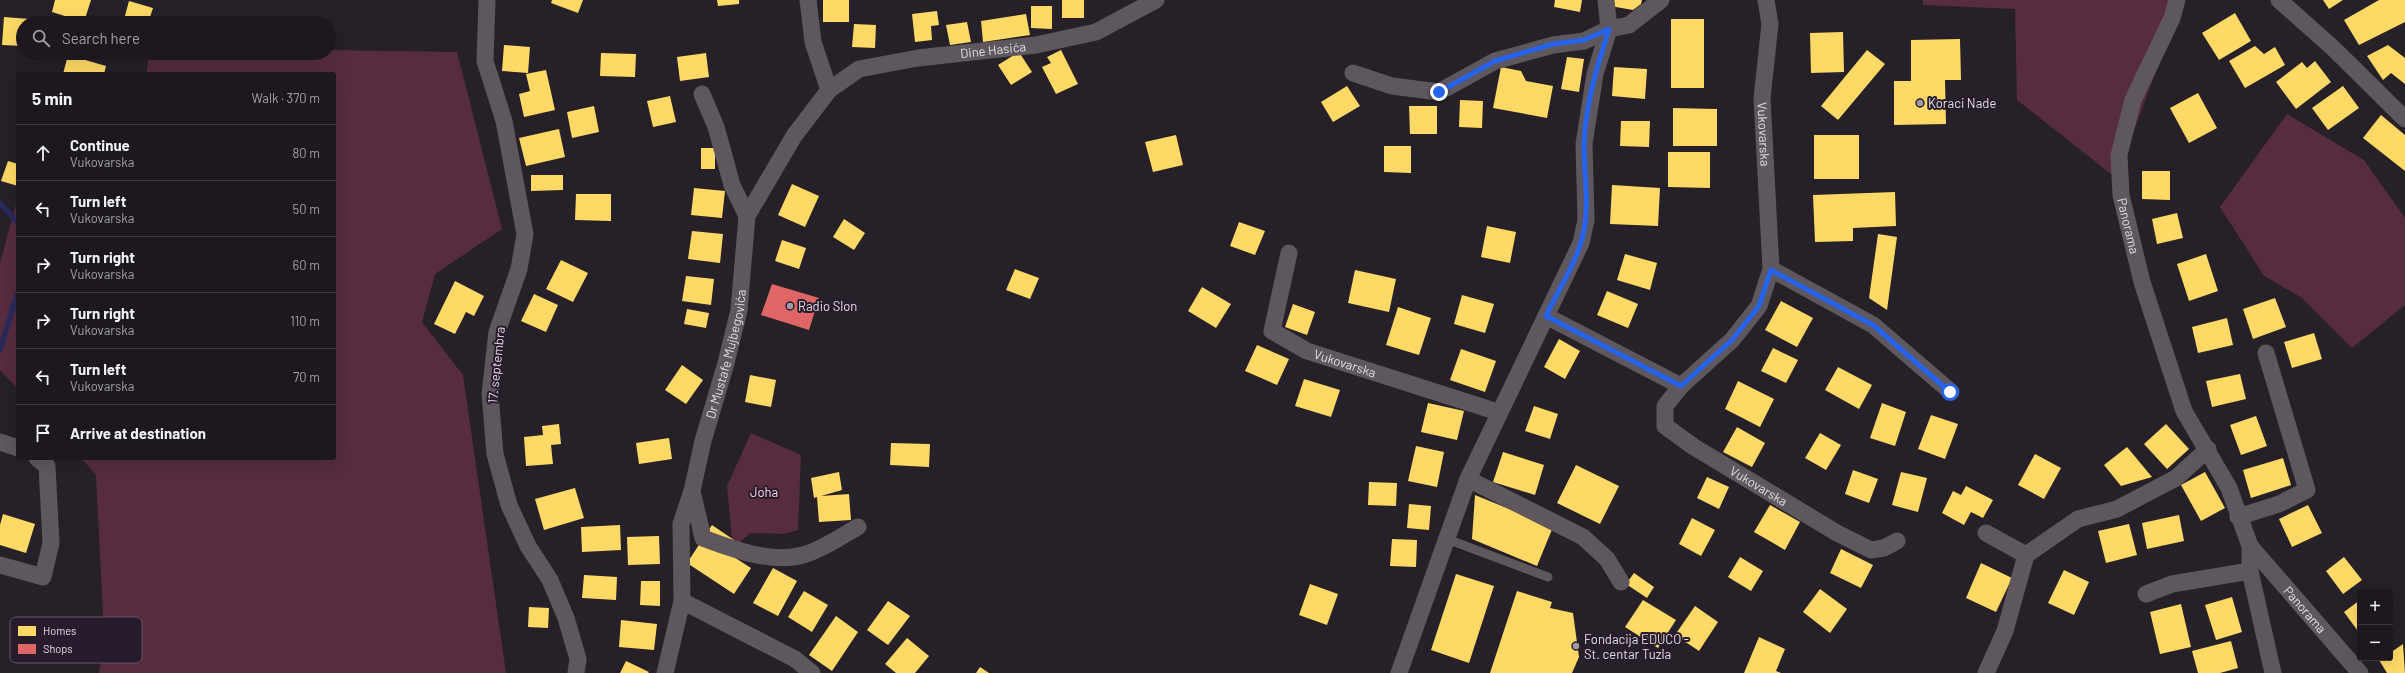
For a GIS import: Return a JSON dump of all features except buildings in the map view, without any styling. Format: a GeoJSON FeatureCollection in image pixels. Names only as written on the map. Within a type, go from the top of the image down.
{"type":"FeatureCollection","features":[{"type":"Feature","properties":{"kind":"street","name":"17. septembra"},"geometry":{"type":"LineString","coordinates":[[487,0],[485,61],[504,121],[525,234],[519,269],[497,332],[490,394],[495,454],[512,512],[528,546],[550,580],[566,618],[578,659],[576,673]]}},
{"type":"Feature","properties":{"kind":"street"},"geometry":{"type":"LineString","coordinates":[[808,0],[813,42],[829,90]]}},
{"type":"Feature","properties":{"kind":"street","name":"Dine Hasića"},"geometry":{"type":"LineString","coordinates":[[829,90],[859,69],[918,58],[1036,45],[1096,32],[1156,0]]}},
{"type":"Feature","properties":{"kind":"street"},"geometry":{"type":"LineString","coordinates":[[1403,672],[1468,479],[1498,412],[1581,243],[1586,220],[1584,144],[1588,109],[1595,74],[1609,29],[1606,0]]}},
{"type":"Feature","properties":{"kind":"street"},"geometry":{"type":"LineString","coordinates":[[1353,73],[1392,86],[1439,92],[1495,61],[1553,44],[1584,40],[1609,29],[1629,25],[1661,0]]}},
{"type":"Feature","properties":{"kind":"street","name":"Vukovarska"},"geometry":{"type":"LineString","coordinates":[[1766,0],[1770,24],[1762,98],[1771,270],[1759,306],[1732,340],[1681,386],[1665,406],[1665,426],[1694,447],[1837,533],[1871,550],[1884,548],[1897,541]]}},
{"type":"Feature","properties":{"kind":"street","name":"Panorama"},"geometry":{"type":"LineString","coordinates":[[2178,0],[2172,18],[2133,100],[2119,155],[2121,195],[2142,282],[2184,411],[2208,449],[2228,488],[2250,546],[2360,673]]}},
{"type":"Feature","properties":{"kind":"street"},"geometry":{"type":"LineString","coordinates":[[2279,0],[2333,48],[2405,119]]}},
{"type":"Feature","properties":{"kind":"street","name":"Dr Mustafe Mujbegovića"},"geometry":{"type":"LineString","coordinates":[[665,673],[682,601],[681,524],[692,491],[703,441],[726,363],[739,310],[747,216],[794,136],[829,90]]}},
{"type":"Feature","properties":{"kind":"street"},"geometry":{"type":"LineString","coordinates":[[702,94],[716,126],[732,185],[747,216]]}},
{"type":"Feature","properties":{"kind":"street","name":"Vukovarska"},"geometry":{"type":"LineString","coordinates":[[1289,252],[1272,331],[1307,351],[1498,412]]}},
{"type":"Feature","properties":{"kind":"street"},"geometry":{"type":"LineString","coordinates":[[1771,270],[1873,325],[1950,392]]}},
{"type":"Feature","properties":{"kind":"street"},"geometry":{"type":"LineString","coordinates":[[1546,316],[1681,386]]}},
{"type":"Feature","properties":{"kind":"street"},"geometry":{"type":"LineString","coordinates":[[2238,517],[2279,504],[2307,490],[2266,353]]}},
{"type":"Feature","properties":{"kind":"street"},"geometry":{"type":"LineString","coordinates":[[0,442],[16,447]]}},
{"type":"Feature","properties":{"kind":"street"},"geometry":{"type":"LineString","coordinates":[[1986,673],[2005,631],[2026,555],[2078,519],[2116,509],[2176,478],[2208,449]]}},
{"type":"Feature","properties":{"kind":"street"},"geometry":{"type":"LineString","coordinates":[[0,565],[43,577],[51,542],[42,462]]}},
{"type":"Feature","properties":{"kind":"street"},"geometry":{"type":"LineString","coordinates":[[1468,479],[1584,537],[1607,559],[1621,582]]}},
{"type":"Feature","properties":{"kind":"street","name":"Dr Mustafe Mujbegovića"},"geometry":{"type":"LineString","coordinates":[[692,491],[704,538],[733,549],[768,557],[802,556],[858,527]]}},
{"type":"Feature","properties":{"kind":"street"},"geometry":{"type":"LineString","coordinates":[[1986,533],[2026,555]]}},
{"type":"Feature","properties":{"kind":"street","name":"Panorama"},"geometry":{"type":"LineString","coordinates":[[2250,546],[2250,572],[2273,673]]}},
{"type":"Feature","properties":{"kind":"street"},"geometry":{"type":"LineString","coordinates":[[2146,594],[2172,584],[2250,572]]}},
{"type":"Feature","properties":{"kind":"street"},"geometry":{"type":"LineString","coordinates":[[682,601],[795,659],[812,673]]}},
{"type":"Feature","properties":{"kind":"lane"},"geometry":{"type":"LineString","coordinates":[[1447,539],[1548,577]]}},
{"type":"Feature","properties":{"kind":"green space"},"geometry":{"type":"Polygon","coordinates":[[[1923,0],[2183,0],[2116,178],[2017,100],[2015,9],[1923,5],[1923,0]]]}},
{"type":"Feature","properties":{"kind":"green space"},"geometry":{"type":"Polygon","coordinates":[[[336,50],[457,52],[502,229],[435,274],[422,322],[463,375],[506,673],[99,673],[100,663],[142,663],[142,617],[103,617],[96,475],[83,460],[336,460],[336,72],[146,72],[149,60],[336,60],[336,50]]]}},
{"type":"Feature","properties":{"kind":"green space"},"geometry":{"type":"Polygon","coordinates":[[[2287,114],[2364,160],[2405,218],[2405,305],[2352,348],[2302,298],[2264,276],[2220,207],[2287,114]]]}},
{"type":"Feature","properties":{"kind":"green space"},"geometry":{"type":"Polygon","coordinates":[[[16,204],[16,387],[0,370],[0,263],[16,204]]]}},
{"type":"Feature","properties":{"kind":"green space","name":"Joha"},"geometry":{"type":"Polygon","coordinates":[[[751,433],[801,455],[798,530],[784,534],[750,533],[733,549],[727,486],[751,433]]]}},
{"type":"Feature","properties":{"kind":"waterway"},"geometry":{"type":"LineString","coordinates":[[0,203],[16,221]]}},
{"type":"Feature","properties":{"kind":"waterway"},"geometry":{"type":"LineString","coordinates":[[0,350],[16,298]]}},
{"type":"Feature","properties":{"kind":"place","name":"Koraci Nade"},"geometry":{"type":"Point","coordinates":[1920,103]}},
{"type":"Feature","properties":{"kind":"place","name":"Radio Slon"},"geometry":{"type":"Point","coordinates":[790,306]}},
{"type":"Feature","properties":{"kind":"place","name":"Fondacija EDUCO - St. centar Tuzla"},"geometry":{"type":"Point","coordinates":[1576,646]}},
{"type":"Feature","properties":{"kind":"route"},"geometry":{"type":"LineString","coordinates":[[1439,92],[1495,61],[1553,44],[1584,40],[1609,29],[1595,74],[1588,109],[1584,144],[1586,220],[1581,243],[1546,316],[1681,386],[1732,340],[1759,306],[1771,270],[1873,325],[1950,392]]}}]}
